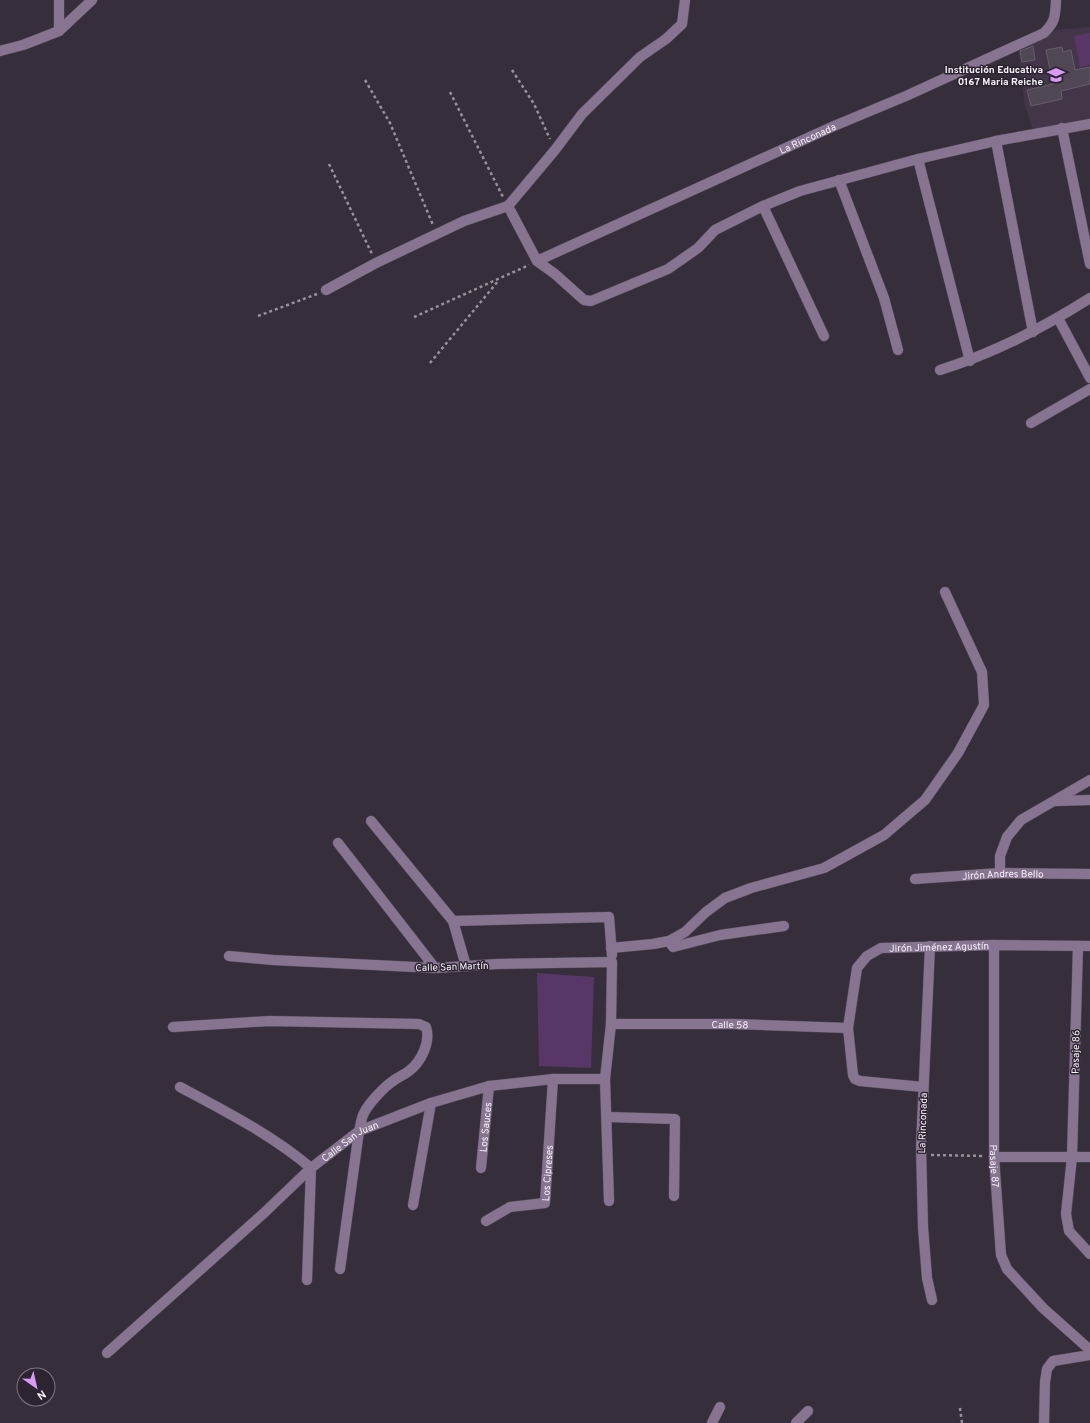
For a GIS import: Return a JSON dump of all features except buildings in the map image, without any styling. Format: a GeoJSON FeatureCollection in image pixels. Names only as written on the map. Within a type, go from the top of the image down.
{"type":"FeatureCollection","features":[{"type":"Feature","properties":{"kind":"street"},"geometry":{"type":"LineString","coordinates":[[59,0],[59,31]]}},
{"type":"Feature","properties":{"kind":"street"},"geometry":{"type":"LineString","coordinates":[[0,51],[23,45],[59,31],[92,0]]}},
{"type":"Feature","properties":{"kind":"street"},"geometry":{"type":"LineString","coordinates":[[326,290],[376,263],[464,221],[508,206],[555,150],[582,114],[640,57],[666,39],[682,24],[685,0]]}},
{"type":"Feature","properties":{"kind":"street","name":"La Rinconada"},"geometry":{"type":"LineString","coordinates":[[538,261],[834,126],[913,93],[1044,33],[1052,26],[1055,17],[1056,0]]}},
{"type":"Feature","properties":{"kind":"street"},"geometry":{"type":"LineString","coordinates":[[508,206],[538,261],[584,300],[591,300],[668,269],[698,248],[715,230],[763,206],[800,190],[918,159],[996,141],[1090,124]]}},
{"type":"Feature","properties":{"kind":"street"},"geometry":{"type":"LineString","coordinates":[[1062,128],[1090,264]]}},
{"type":"Feature","properties":{"kind":"street"},"geometry":{"type":"LineString","coordinates":[[996,141],[1033,332]]}},
{"type":"Feature","properties":{"kind":"street"},"geometry":{"type":"LineString","coordinates":[[918,159],[970,361]]}},
{"type":"Feature","properties":{"kind":"street"},"geometry":{"type":"LineString","coordinates":[[839,180],[884,298],[898,350]]}},
{"type":"Feature","properties":{"kind":"street"},"geometry":{"type":"LineString","coordinates":[[763,206],[824,336]]}},
{"type":"Feature","properties":{"kind":"street"},"geometry":{"type":"LineString","coordinates":[[940,370],[970,361],[1033,332],[1090,298]]}},
{"type":"Feature","properties":{"kind":"street"},"geometry":{"type":"LineString","coordinates":[[1058,318],[1090,378]]}},
{"type":"Feature","properties":{"kind":"street"},"geometry":{"type":"LineString","coordinates":[[1031,423],[1090,389]]}},
{"type":"Feature","properties":{"kind":"street"},"geometry":{"type":"LineString","coordinates":[[611,948],[669,941],[685,932],[706,912],[725,898],[751,888],[824,868],[884,835],[925,800],[958,753],[984,705],[982,672],[945,592]]}},
{"type":"Feature","properties":{"kind":"street"},"geometry":{"type":"LineString","coordinates":[[1000,873],[1000,856],[1007,837],[1021,820],[1090,780]]}},
{"type":"Feature","properties":{"kind":"street"},"geometry":{"type":"LineString","coordinates":[[1055,801],[1090,800]]}},
{"type":"Feature","properties":{"kind":"street"},"geometry":{"type":"LineString","coordinates":[[371,821],[453,921],[466,966]]}},
{"type":"Feature","properties":{"kind":"street"},"geometry":{"type":"LineString","coordinates":[[338,843],[435,968]]}},
{"type":"Feature","properties":{"kind":"street","name":"Jirón Andres Bello"},"geometry":{"type":"LineString","coordinates":[[915,879],[1000,873],[1090,874]]}},
{"type":"Feature","properties":{"kind":"street"},"geometry":{"type":"LineString","coordinates":[[453,921],[609,917],[612,962],[611,1024],[606,1079],[609,1201]]}},
{"type":"Feature","properties":{"kind":"street"},"geometry":{"type":"LineString","coordinates":[[669,941],[672,947],[720,935],[784,926]]}},
{"type":"Feature","properties":{"kind":"street","name":"Jirón Jiménez Agustín"},"geometry":{"type":"LineString","coordinates":[[924,1087],[860,1081],[855,1079],[853,1075],[848,1028],[857,968],[867,956],[881,948],[994,945],[1090,946]]}},
{"type":"Feature","properties":{"kind":"street","name":"Pasaje 87"},"geometry":{"type":"LineString","coordinates":[[994,945],[994,1156],[1000,1255],[1007,1270],[1043,1308],[1090,1350]]}},
{"type":"Feature","properties":{"kind":"street","name":"La Rinconada"},"geometry":{"type":"LineString","coordinates":[[930,946],[921,1155],[923,1227],[927,1278],[932,1300]]}},
{"type":"Feature","properties":{"kind":"street","name":"Pasaje 86"},"geometry":{"type":"LineString","coordinates":[[1078,946],[1072,1157],[1066,1214],[1069,1231],[1090,1254]]}},
{"type":"Feature","properties":{"kind":"street","name":"Calle San Martín"},"geometry":{"type":"LineString","coordinates":[[229,956],[273,960],[435,968],[497,964],[612,962]]}},
{"type":"Feature","properties":{"kind":"street"},"geometry":{"type":"LineString","coordinates":[[173,1027],[308,1020],[419,1024],[426,1027],[428,1033],[426,1045],[419,1061],[410,1071],[392,1082],[374,1099],[364,1113],[359,1131],[340,1269]]}},
{"type":"Feature","properties":{"kind":"street","name":"Calle 58"},"geometry":{"type":"LineString","coordinates":[[611,1024],[732,1024],[848,1028]]}},
{"type":"Feature","properties":{"kind":"street","name":"Calle San Juan"},"geometry":{"type":"LineString","coordinates":[[107,1353],[264,1213],[311,1168],[359,1131],[430,1103],[489,1086],[553,1080],[606,1079]]}},
{"type":"Feature","properties":{"kind":"street","name":"Los Cipreses"},"geometry":{"type":"LineString","coordinates":[[486,1221],[510,1207],[545,1203],[553,1080]]}},
{"type":"Feature","properties":{"kind":"street","name":"Los Sauces"},"geometry":{"type":"LineString","coordinates":[[481,1168],[489,1086]]}},
{"type":"Feature","properties":{"kind":"street"},"geometry":{"type":"LineString","coordinates":[[180,1087],[230,1114],[291,1151],[311,1168],[307,1280]]}},
{"type":"Feature","properties":{"kind":"street"},"geometry":{"type":"LineString","coordinates":[[413,1205],[430,1103]]}},
{"type":"Feature","properties":{"kind":"street"},"geometry":{"type":"LineString","coordinates":[[607,1117],[676,1119],[674,1196]]}},
{"type":"Feature","properties":{"kind":"street"},"geometry":{"type":"LineString","coordinates":[[994,1156],[1090,1157]]}},
{"type":"Feature","properties":{"kind":"street"},"geometry":{"type":"LineString","coordinates":[[1044,1423],[1045,1382],[1047,1369],[1053,1361],[1090,1355]]}},
{"type":"Feature","properties":{"kind":"street"},"geometry":{"type":"LineString","coordinates":[[712,1423],[720,1407]]}},
{"type":"Feature","properties":{"kind":"street"},"geometry":{"type":"LineString","coordinates":[[796,1423],[808,1411]]}},
{"type":"Feature","properties":{"kind":"path"},"geometry":{"type":"LineString","coordinates":[[512,70],[534,104],[555,150]]}},
{"type":"Feature","properties":{"kind":"path"},"geometry":{"type":"LineString","coordinates":[[365,80],[390,123],[437,234]]}},
{"type":"Feature","properties":{"kind":"path"},"geometry":{"type":"LineString","coordinates":[[450,92],[508,206]]}},
{"type":"Feature","properties":{"kind":"path"},"geometry":{"type":"LineString","coordinates":[[329,164],[376,263]]}},
{"type":"Feature","properties":{"kind":"path"},"geometry":{"type":"LineString","coordinates":[[414,317],[538,261]]}},
{"type":"Feature","properties":{"kind":"path"},"geometry":{"type":"LineString","coordinates":[[430,363],[500,279]]}},
{"type":"Feature","properties":{"kind":"path"},"geometry":{"type":"LineString","coordinates":[[258,316],[326,290]]}},
{"type":"Feature","properties":{"kind":"path"},"geometry":{"type":"LineString","coordinates":[[921,1155],[994,1156]]}},
{"type":"Feature","properties":{"kind":"path"},"geometry":{"type":"LineString","coordinates":[[960,1408],[962,1423]]}},
{"type":"Feature","properties":{"kind":"shaded area","name":"Institución Educativa 0167 Maria Reiche"},"geometry":{"type":"Polygon","coordinates":[[[1090,27],[1090,120],[1033,131],[1024,101],[1018,48],[1056,30],[1090,27]]]}},
{"type":"Feature","properties":{"kind":"shaded area"},"geometry":{"type":"Polygon","coordinates":[[[1090,33],[1090,65],[1080,67],[1074,36],[1090,33]]]}},
{"type":"Feature","properties":{"kind":"shaded area"},"geometry":{"type":"Polygon","coordinates":[[[537,973],[594,977],[591,1068],[539,1066],[537,973]]]}},
{"type":"Feature","properties":{"kind":"place","name":"Institución Educativa 0167 Maria Reiche"},"geometry":{"type":"Point","coordinates":[1056,75]}}]}
